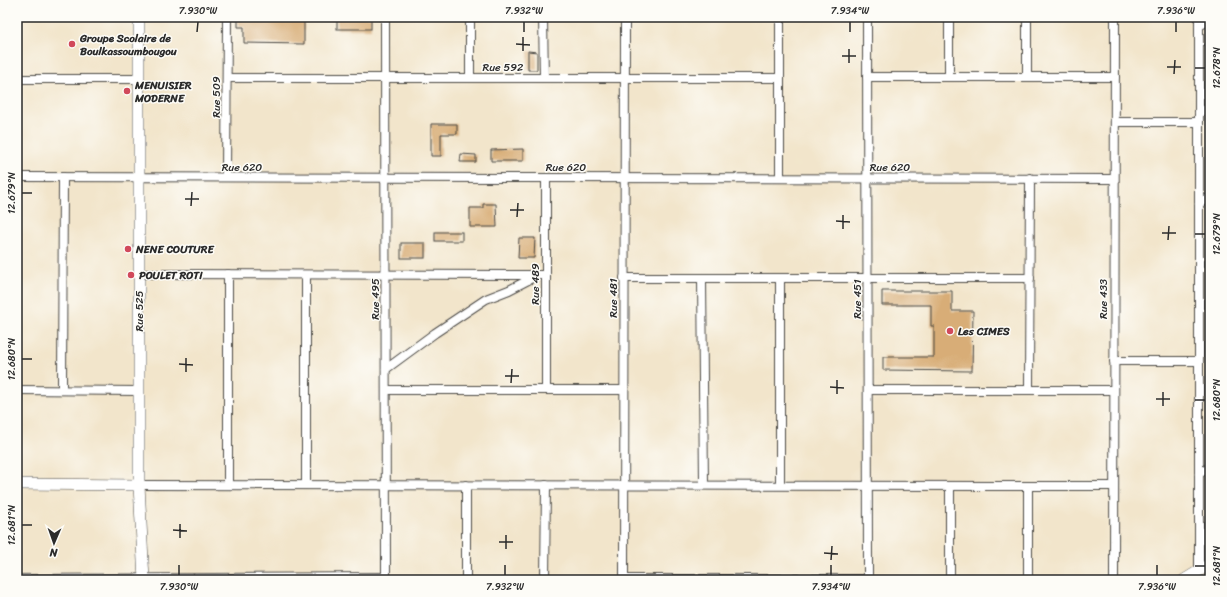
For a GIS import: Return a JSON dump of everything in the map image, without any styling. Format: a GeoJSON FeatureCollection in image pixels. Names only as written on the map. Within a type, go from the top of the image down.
{"type":"FeatureCollection","features":[{"type":"Feature","properties":{"kind":"street","name":"Rue 525"},"geometry":{"type":"LineString","coordinates":[[139,17],[139,485],[144,579]]}},
{"type":"Feature","properties":{"kind":"street","name":"Rue 509"},"geometry":{"type":"LineString","coordinates":[[226,17],[226,178]]}},
{"type":"Feature","properties":{"kind":"street","name":"Rue 495"},"geometry":{"type":"LineString","coordinates":[[385,17],[386,578]]}},
{"type":"Feature","properties":{"kind":"street"},"geometry":{"type":"LineString","coordinates":[[470,17],[470,78]]}},
{"type":"Feature","properties":{"kind":"street"},"geometry":{"type":"LineString","coordinates":[[544,17],[544,78]]}},
{"type":"Feature","properties":{"kind":"street","name":"Rue 481"},"geometry":{"type":"LineString","coordinates":[[624,17],[624,579]]}},
{"type":"Feature","properties":{"kind":"street"},"geometry":{"type":"LineString","coordinates":[[780,17],[780,178]]}},
{"type":"Feature","properties":{"kind":"street","name":"Rue 451"},"geometry":{"type":"LineString","coordinates":[[867,17],[868,580]]}},
{"type":"Feature","properties":{"kind":"street"},"geometry":{"type":"LineString","coordinates":[[949,17],[949,77]]}},
{"type":"Feature","properties":{"kind":"street"},"geometry":{"type":"LineString","coordinates":[[1027,17],[1027,77]]}},
{"type":"Feature","properties":{"kind":"street","name":"Rue 433"},"geometry":{"type":"LineString","coordinates":[[1114,580],[1115,17]]}},
{"type":"Feature","properties":{"kind":"street"},"geometry":{"type":"LineString","coordinates":[[1199,17],[1199,571]]}},
{"type":"Feature","properties":{"kind":"street"},"geometry":{"type":"LineString","coordinates":[[1199,26],[1210,20]]}},
{"type":"Feature","properties":{"kind":"street"},"geometry":{"type":"LineString","coordinates":[[867,77],[1115,77]]}},
{"type":"Feature","properties":{"kind":"street"},"geometry":{"type":"LineString","coordinates":[[17,78],[139,79]]}},
{"type":"Feature","properties":{"kind":"street","name":"Rue 592"},"geometry":{"type":"LineString","coordinates":[[226,78],[780,78]]}},
{"type":"Feature","properties":{"kind":"street"},"geometry":{"type":"LineString","coordinates":[[1199,113],[1210,107]]}},
{"type":"Feature","properties":{"kind":"street"},"geometry":{"type":"LineString","coordinates":[[1115,122],[1199,122]]}},
{"type":"Feature","properties":{"kind":"street","name":"Rue 620"},"geometry":{"type":"LineString","coordinates":[[17,177],[1114,179]]}},
{"type":"Feature","properties":{"kind":"street"},"geometry":{"type":"LineString","coordinates":[[62,390],[63,177]]}},
{"type":"Feature","properties":{"kind":"street","name":"Rue 489"},"geometry":{"type":"LineString","coordinates":[[546,178],[542,275],[546,390]]}},
{"type":"Feature","properties":{"kind":"street"},"geometry":{"type":"LineString","coordinates":[[1030,178],[1030,390]]}},
{"type":"Feature","properties":{"kind":"street"},"geometry":{"type":"LineString","coordinates":[[1199,204],[1210,197]]}},
{"type":"Feature","properties":{"kind":"street"},"geometry":{"type":"LineString","coordinates":[[139,274],[542,275]]}},
{"type":"Feature","properties":{"kind":"street"},"geometry":{"type":"LineString","coordinates":[[228,274],[228,485]]}},
{"type":"Feature","properties":{"kind":"street"},"geometry":{"type":"LineString","coordinates":[[306,275],[306,485]]}},
{"type":"Feature","properties":{"kind":"street"},"geometry":{"type":"LineString","coordinates":[[386,369],[435,333],[486,300],[542,275]]}},
{"type":"Feature","properties":{"kind":"street"},"geometry":{"type":"LineString","coordinates":[[624,278],[1030,278]]}},
{"type":"Feature","properties":{"kind":"street"},"geometry":{"type":"LineString","coordinates":[[702,278],[704,485]]}},
{"type":"Feature","properties":{"kind":"street"},"geometry":{"type":"LineString","coordinates":[[780,278],[780,485]]}},
{"type":"Feature","properties":{"kind":"street"},"geometry":{"type":"LineString","coordinates":[[1114,361],[1199,361]]}},
{"type":"Feature","properties":{"kind":"street"},"geometry":{"type":"LineString","coordinates":[[17,390],[139,391]]}},
{"type":"Feature","properties":{"kind":"street"},"geometry":{"type":"LineString","coordinates":[[386,390],[624,390]]}},
{"type":"Feature","properties":{"kind":"street"},"geometry":{"type":"LineString","coordinates":[[868,390],[1114,390]]}},
{"type":"Feature","properties":{"kind":"street"},"geometry":{"type":"LineString","coordinates":[[1199,474],[1210,467]]}},
{"type":"Feature","properties":{"kind":"street"},"geometry":{"type":"LineString","coordinates":[[17,484],[1114,486]]}},
{"type":"Feature","properties":{"kind":"street"},"geometry":{"type":"LineString","coordinates":[[466,485],[466,580]]}},
{"type":"Feature","properties":{"kind":"street"},"geometry":{"type":"LineString","coordinates":[[546,485],[546,580]]}},
{"type":"Feature","properties":{"kind":"street"},"geometry":{"type":"LineString","coordinates":[[950,486],[950,580]]}},
{"type":"Feature","properties":{"kind":"street"},"geometry":{"type":"LineString","coordinates":[[1028,486],[1028,580]]}},
{"type":"Feature","properties":{"kind":"street"},"geometry":{"type":"LineString","coordinates":[[1184,580],[1210,564]]}},
{"type":"Feature","properties":{"kind":"street"},"geometry":{"type":"LineString","coordinates":[[17,579],[386,578]]}},
{"type":"Feature","properties":{"kind":"street"},"geometry":{"type":"LineString","coordinates":[[624,579],[868,580]]}},
{"type":"Feature","properties":{"kind":"building"},"geometry":{"type":"Polygon","coordinates":[[[238,17],[304,17],[304,44],[244,43],[244,27],[238,27],[238,17]]]}},
{"type":"Feature","properties":{"kind":"building"},"geometry":{"type":"Polygon","coordinates":[[[337,17],[371,17],[371,29],[337,29],[337,17]]]}},
{"type":"Feature","properties":{"kind":"building"},"geometry":{"type":"Polygon","coordinates":[[[528,51],[537,52],[537,70],[528,70],[528,51]]]}},
{"type":"Feature","properties":{"kind":"building"},"geometry":{"type":"Polygon","coordinates":[[[431,124],[457,124],[457,134],[441,134],[441,156],[431,156],[431,124]]]}},
{"type":"Feature","properties":{"kind":"building"},"geometry":{"type":"Polygon","coordinates":[[[523,149],[523,161],[491,161],[491,150],[523,149]]]}},
{"type":"Feature","properties":{"kind":"building"},"geometry":{"type":"Polygon","coordinates":[[[461,154],[476,155],[476,162],[460,162],[461,154]]]}},
{"type":"Feature","properties":{"kind":"building"},"geometry":{"type":"Polygon","coordinates":[[[483,204],[496,204],[497,227],[470,227],[470,208],[483,208],[483,204]]]}},
{"type":"Feature","properties":{"kind":"building"},"geometry":{"type":"Polygon","coordinates":[[[435,232],[462,232],[462,241],[435,241],[435,232]]]}},
{"type":"Feature","properties":{"kind":"building"},"geometry":{"type":"Polygon","coordinates":[[[519,238],[535,238],[534,258],[518,258],[519,238]]]}},
{"type":"Feature","properties":{"kind":"building"},"geometry":{"type":"Polygon","coordinates":[[[401,243],[425,243],[425,258],[401,258],[401,243]]]}},
{"type":"Feature","properties":{"kind":"building"},"geometry":{"type":"Polygon","coordinates":[[[882,291],[952,291],[952,311],[973,311],[972,371],[883,370],[883,357],[934,357],[934,326],[931,326],[931,305],[882,305],[882,291]]]}},
{"type":"Feature","properties":{"kind":"place","name":"Groupe Scolaire de Boulkassoumbougou"},"geometry":{"type":"Point","coordinates":[72,44]}},
{"type":"Feature","properties":{"kind":"place","name":"MENUISIER MODERNE"},"geometry":{"type":"Point","coordinates":[127,91]}},
{"type":"Feature","properties":{"kind":"place","name":"NENE COUTURE"},"geometry":{"type":"Point","coordinates":[128,249]}},
{"type":"Feature","properties":{"kind":"place","name":"POULET ROTI"},"geometry":{"type":"Point","coordinates":[131,275]}},
{"type":"Feature","properties":{"kind":"place","name":"Les CIMES"},"geometry":{"type":"Point","coordinates":[950,331]}}]}
